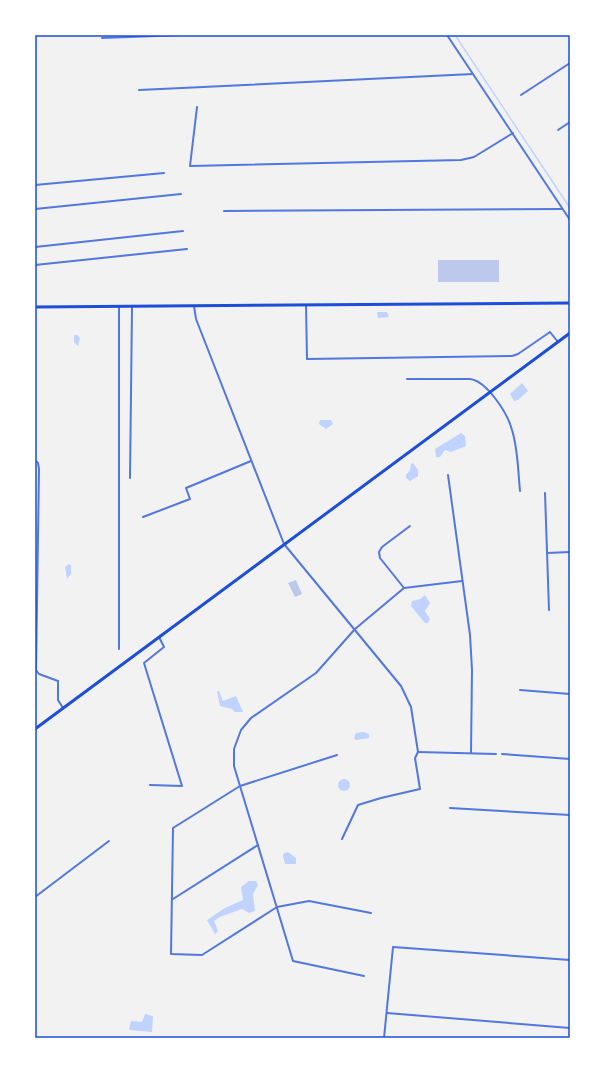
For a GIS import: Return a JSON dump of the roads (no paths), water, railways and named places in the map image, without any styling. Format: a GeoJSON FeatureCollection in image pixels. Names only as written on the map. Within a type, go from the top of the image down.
{"type":"FeatureCollection","features":[{"type":"Feature","properties":{"kind":"main road"},"geometry":{"type":"LineString","coordinates":[[35,307],[570,303]]}},
{"type":"Feature","properties":{"kind":"main road"},"geometry":{"type":"LineString","coordinates":[[35,729],[570,333]]}},
{"type":"Feature","properties":{"kind":"street"},"geometry":{"type":"LineString","coordinates":[[102,38],[183,35]]}},
{"type":"Feature","properties":{"kind":"street"},"geometry":{"type":"LineString","coordinates":[[447,35],[514,133],[570,220]]}},
{"type":"Feature","properties":{"kind":"street"},"geometry":{"type":"LineString","coordinates":[[521,95],[570,63]]}},
{"type":"Feature","properties":{"kind":"street"},"geometry":{"type":"LineString","coordinates":[[140,90],[473,74]]}},
{"type":"Feature","properties":{"kind":"street"},"geometry":{"type":"LineString","coordinates":[[197,107],[190,166],[462,160],[474,157],[514,133]]}},
{"type":"Feature","properties":{"kind":"street"},"geometry":{"type":"LineString","coordinates":[[558,130],[570,122]]}},
{"type":"Feature","properties":{"kind":"street"},"geometry":{"type":"LineString","coordinates":[[35,185],[164,173]]}},
{"type":"Feature","properties":{"kind":"street"},"geometry":{"type":"LineString","coordinates":[[35,209],[180,194]]}},
{"type":"Feature","properties":{"kind":"street"},"geometry":{"type":"LineString","coordinates":[[224,211],[562,209]]}},
{"type":"Feature","properties":{"kind":"street"},"geometry":{"type":"LineString","coordinates":[[35,247],[183,231]]}},
{"type":"Feature","properties":{"kind":"street"},"geometry":{"type":"LineString","coordinates":[[35,265],[187,250]]}},
{"type":"Feature","properties":{"kind":"street"},"geometry":{"type":"LineString","coordinates":[[306,305],[307,359],[512,356],[518,354],[550,332],[558,342]]}},
{"type":"Feature","properties":{"kind":"street"},"geometry":{"type":"LineString","coordinates":[[119,306],[119,649]]}},
{"type":"Feature","properties":{"kind":"street"},"geometry":{"type":"LineString","coordinates":[[130,478],[132,306]]}},
{"type":"Feature","properties":{"kind":"street"},"geometry":{"type":"LineString","coordinates":[[194,306],[196,319],[284,544],[386,665],[406,693],[412,714],[418,752],[415,758],[420,789],[381,798],[358,806],[342,839]]}},
{"type":"Feature","properties":{"kind":"street"},"geometry":{"type":"LineString","coordinates":[[407,379],[472,379],[480,382],[490,392],[507,418],[512,430],[520,491]]}},
{"type":"Feature","properties":{"kind":"street"},"geometry":{"type":"LineString","coordinates":[[35,460],[38,463],[39,469],[36,670],[39,674],[58,681],[58,700],[63,708]]}},
{"type":"Feature","properties":{"kind":"street"},"geometry":{"type":"LineString","coordinates":[[143,517],[190,499],[186,488],[251,461]]}},
{"type":"Feature","properties":{"kind":"street"},"geometry":{"type":"LineString","coordinates":[[448,475],[470,635],[472,670],[472,753]]}},
{"type":"Feature","properties":{"kind":"street"},"geometry":{"type":"LineString","coordinates":[[546,493],[549,610]]}},
{"type":"Feature","properties":{"kind":"street"},"geometry":{"type":"LineString","coordinates":[[404,588],[380,558],[379,552],[382,547],[410,526]]}},
{"type":"Feature","properties":{"kind":"street"},"geometry":{"type":"LineString","coordinates":[[547,553],[570,552]]}},
{"type":"Feature","properties":{"kind":"street"},"geometry":{"type":"LineString","coordinates":[[364,976],[293,961],[234,766],[234,749],[244,725],[251,718],[316,673],[355,628],[404,588],[462,581]]}},
{"type":"Feature","properties":{"kind":"street"},"geometry":{"type":"LineString","coordinates":[[150,784],[182,786],[144,663],[164,647],[159,636]]}},
{"type":"Feature","properties":{"kind":"street"},"geometry":{"type":"LineString","coordinates":[[520,690],[570,694]]}},
{"type":"Feature","properties":{"kind":"street"},"geometry":{"type":"LineString","coordinates":[[418,752],[496,754]]}},
{"type":"Feature","properties":{"kind":"street"},"geometry":{"type":"LineString","coordinates":[[502,754],[570,759]]}},
{"type":"Feature","properties":{"kind":"street"},"geometry":{"type":"LineString","coordinates":[[337,755],[240,786],[173,828],[171,954],[202,955],[277,907],[308,901],[371,913]]}},
{"type":"Feature","properties":{"kind":"street"},"geometry":{"type":"LineString","coordinates":[[450,808],[570,815]]}},
{"type":"Feature","properties":{"kind":"street"},"geometry":{"type":"LineString","coordinates":[[35,897],[110,841]]}},
{"type":"Feature","properties":{"kind":"street"},"geometry":{"type":"LineString","coordinates":[[172,899],[258,845]]}},
{"type":"Feature","properties":{"kind":"street"},"geometry":{"type":"LineString","coordinates":[[384,1038],[392,947],[570,960]]}},
{"type":"Feature","properties":{"kind":"street"},"geometry":{"type":"LineString","coordinates":[[387,1013],[570,1028]]}},
{"type":"Feature","properties":{"kind":"water"},"geometry":{"type":"Polygon","coordinates":[[[377,312],[387,312],[389,317],[378,318],[377,312]]]}},
{"type":"Feature","properties":{"kind":"water"},"geometry":{"type":"Polygon","coordinates":[[[74,335],[77,335],[80,338],[78,346],[74,342],[74,335]]]}},
{"type":"Feature","properties":{"kind":"water"},"geometry":{"type":"Polygon","coordinates":[[[522,383],[528,391],[518,400],[514,401],[510,394],[522,383]]]}},
{"type":"Feature","properties":{"kind":"water"},"geometry":{"type":"Polygon","coordinates":[[[320,420],[331,420],[333,424],[326,429],[319,424],[320,420]]]}},
{"type":"Feature","properties":{"kind":"water"},"geometry":{"type":"Polygon","coordinates":[[[461,433],[465,436],[466,446],[451,452],[445,450],[440,457],[436,457],[435,449],[461,433]]]}},
{"type":"Feature","properties":{"kind":"water"},"geometry":{"type":"Polygon","coordinates":[[[413,463],[418,470],[418,476],[410,481],[406,478],[406,475],[410,470],[411,464],[413,463]]]}},
{"type":"Feature","properties":{"kind":"water"},"geometry":{"type":"Polygon","coordinates":[[[69,564],[71,565],[71,574],[67,579],[65,567],[69,564]]]}},
{"type":"Feature","properties":{"kind":"water"},"geometry":{"type":"Polygon","coordinates":[[[425,595],[430,603],[425,611],[430,619],[428,623],[425,623],[411,606],[412,601],[420,599],[425,595]]]}},
{"type":"Feature","properties":{"kind":"water"},"geometry":{"type":"Polygon","coordinates":[[[217,691],[219,691],[223,701],[236,696],[243,712],[235,712],[232,709],[220,706],[217,691]]]}},
{"type":"Feature","properties":{"kind":"water"},"geometry":{"type":"Polygon","coordinates":[[[364,732],[369,734],[369,738],[356,740],[354,738],[356,733],[364,732]]]}},
{"type":"Feature","properties":{"kind":"water"},"geometry":{"type":"Polygon","coordinates":[[[344,779],[348,781],[350,785],[348,789],[344,791],[340,789],[338,785],[340,781],[344,779]]]}},
{"type":"Feature","properties":{"kind":"water"},"geometry":{"type":"Polygon","coordinates":[[[288,852],[296,858],[296,864],[285,864],[283,856],[284,853],[288,852]]]}},
{"type":"Feature","properties":{"kind":"water"},"geometry":{"type":"Polygon","coordinates":[[[249,881],[256,881],[258,885],[253,894],[255,911],[249,913],[242,909],[220,917],[214,921],[218,931],[215,934],[207,920],[225,908],[243,900],[241,887],[249,881]]]}},
{"type":"Feature","properties":{"kind":"water"},"geometry":{"type":"Polygon","coordinates":[[[145,1014],[153,1016],[152,1032],[129,1030],[131,1021],[142,1022],[145,1014]]]}},
{"type":"Feature","properties":{"kind":"waterway"},"geometry":{"type":"LineString","coordinates":[[455,35],[570,208]]}}]}
